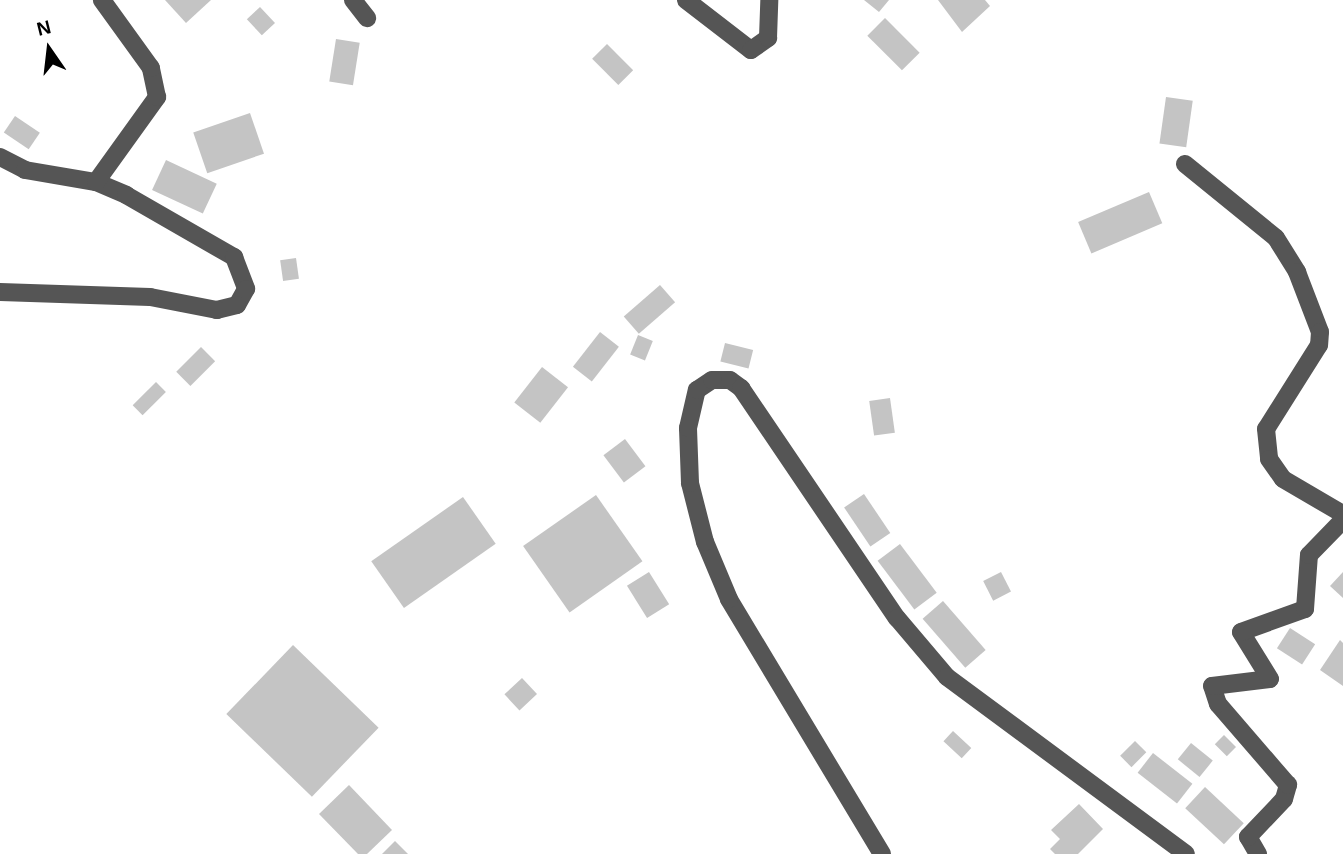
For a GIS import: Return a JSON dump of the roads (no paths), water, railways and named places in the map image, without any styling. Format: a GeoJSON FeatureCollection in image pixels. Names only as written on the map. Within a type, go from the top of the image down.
{"type":"FeatureCollection","features":[{"type":"Feature","properties":{"kind":"street"},"geometry":{"type":"LineString","coordinates":[[96,181],[157,97],[151,68],[102,0]]}},
{"type":"Feature","properties":{"kind":"street"},"geometry":{"type":"LineString","coordinates":[[353,0],[367,18]]}},
{"type":"Feature","properties":{"kind":"street"},"geometry":{"type":"LineString","coordinates":[[686,0],[751,50],[768,38],[769,0]]}},
{"type":"Feature","properties":{"kind":"street"},"geometry":{"type":"LineString","coordinates":[[0,157],[25,170],[96,181],[234,257],[245,297],[216,310],[150,298],[0,292]]}},
{"type":"Feature","properties":{"kind":"street"},"geometry":{"type":"LineString","coordinates":[[1185,164],[1276,238],[1297,272],[1320,332],[1319,345],[1266,429],[1269,460],[1283,479],[1343,514]]}},
{"type":"Feature","properties":{"kind":"street"},"geometry":{"type":"LineString","coordinates":[[882,854],[736,611],[705,542],[690,483],[688,428],[696,390],[712,380],[730,380],[741,388],[897,618],[947,677],[1186,854]]}},
{"type":"Feature","properties":{"kind":"street"},"geometry":{"type":"LineString","coordinates":[[1258,854],[1248,837],[1284,799],[1288,786],[1223,710],[1212,686],[1269,679],[1241,632],[1305,609],[1309,555],[1343,520]]}}]}
